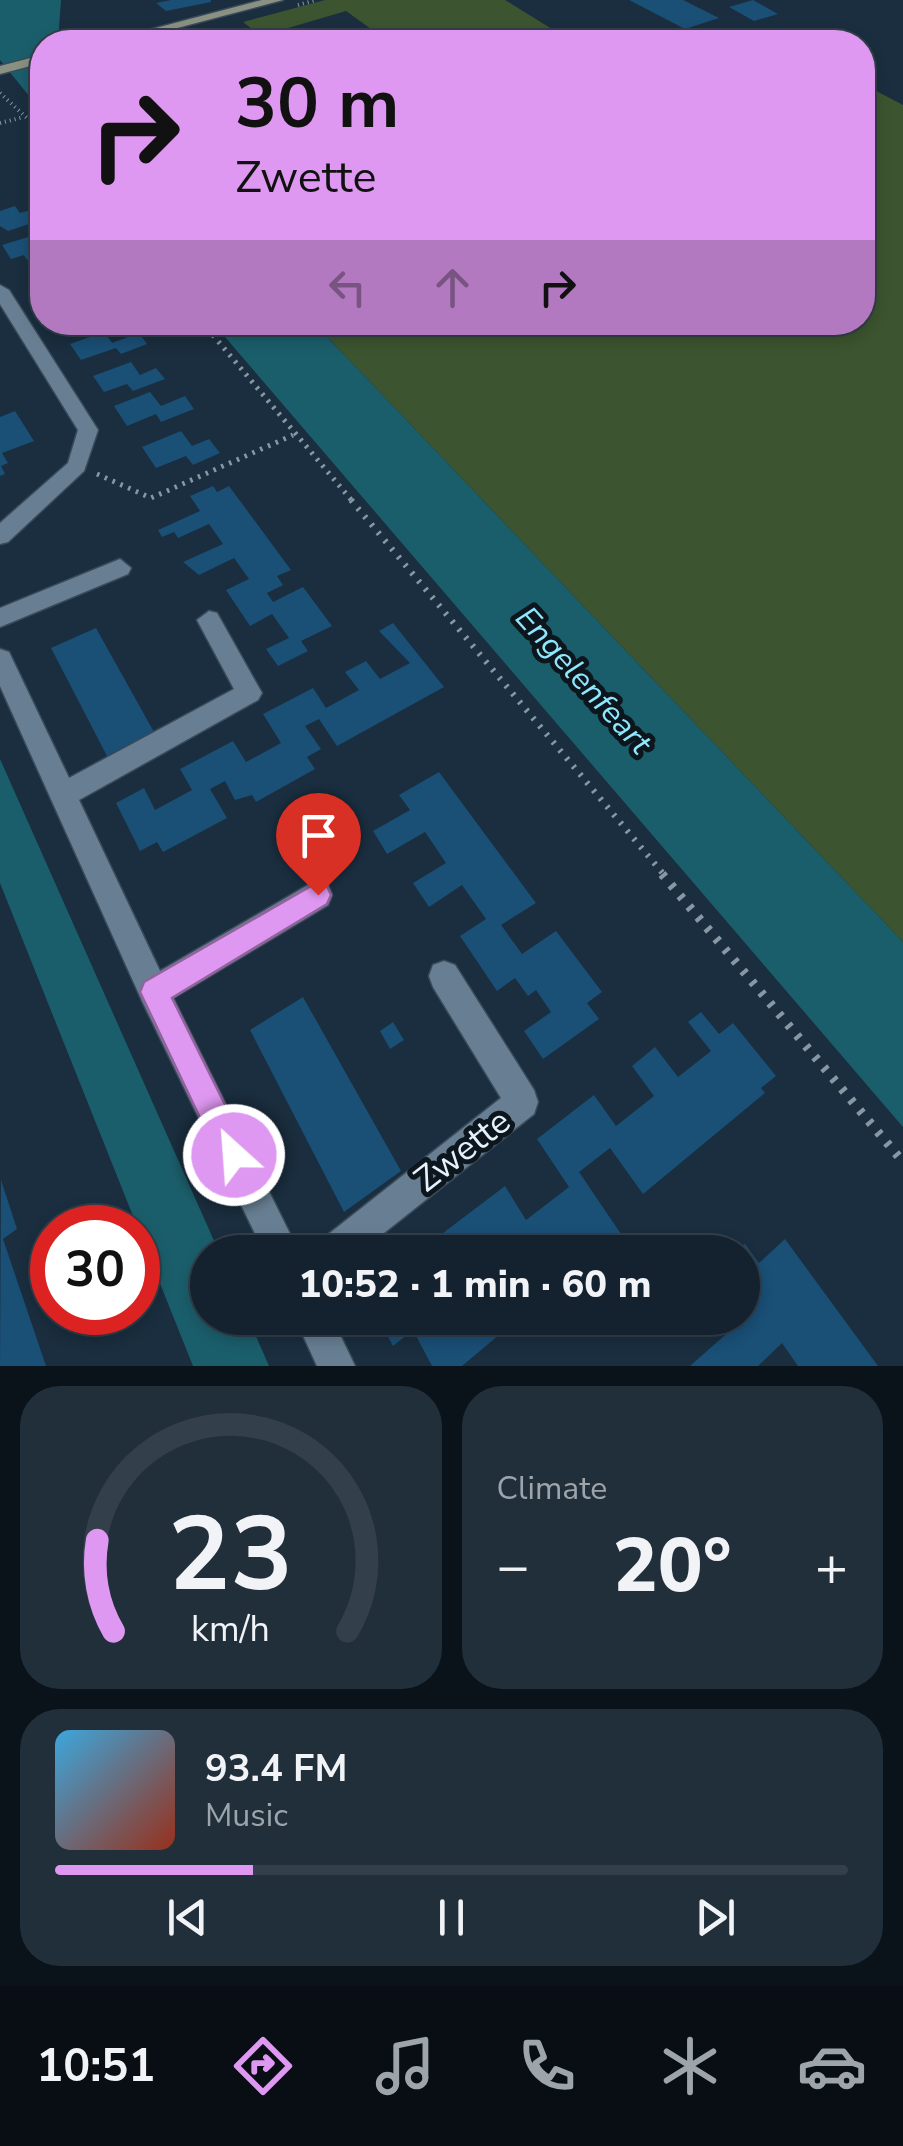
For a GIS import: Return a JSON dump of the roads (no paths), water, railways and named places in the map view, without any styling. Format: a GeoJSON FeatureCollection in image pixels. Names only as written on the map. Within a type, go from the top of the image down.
{"type":"FeatureCollection","features":[{"type":"Feature","properties":{"kind":"main road"},"geometry":{"type":"LineString","coordinates":[[158,30],[278,0]]}},
{"type":"Feature","properties":{"kind":"main road"},"geometry":{"type":"LineString","coordinates":[[2,70],[30,62]]}},
{"type":"Feature","properties":{"kind":"street"},"geometry":{"type":"LineString","coordinates":[[0,290],[88,430],[77,466],[0,536]]}},
{"type":"Feature","properties":{"kind":"street"},"geometry":{"type":"LineString","coordinates":[[0,618],[120,568]]}},
{"type":"Feature","properties":{"kind":"street"},"geometry":{"type":"LineString","coordinates":[[62,796],[249,693],[209,620]]}},
{"type":"Feature","properties":{"kind":"street"},"geometry":{"type":"LineString","coordinates":[[0,659],[154,992],[274,1235]]}},
{"type":"Feature","properties":{"kind":"street"},"geometry":{"type":"LineString","coordinates":[[154,992],[318,895]]}},
{"type":"Feature","properties":{"kind":"street","name":"Zwette"},"geometry":{"type":"LineString","coordinates":[[354,1235],[522,1102],[444,976]]}},
{"type":"Feature","properties":{"kind":"street"},"geometry":{"type":"LineString","coordinates":[[321,1335],[336,1366]]}},
{"type":"Feature","properties":{"kind":"water"},"geometry":{"type":"Polygon","coordinates":[[[0,0],[61,0],[59,30],[30,30],[30,97],[0,60],[0,0]]]}},
{"type":"Feature","properties":{"kind":"water","name":"Engelenfeart"},"geometry":{"type":"Polygon","coordinates":[[[223,335],[325,335],[903,942],[903,1127],[223,335]]]}},
{"type":"Feature","properties":{"kind":"water"},"geometry":{"type":"Polygon","coordinates":[[[0,759],[211,1235],[190,1235],[190,1335],[255,1335],[269,1366],[193,1366],[160,1283],[160,1205],[129,1205],[0,883],[0,759]]]}}]}
